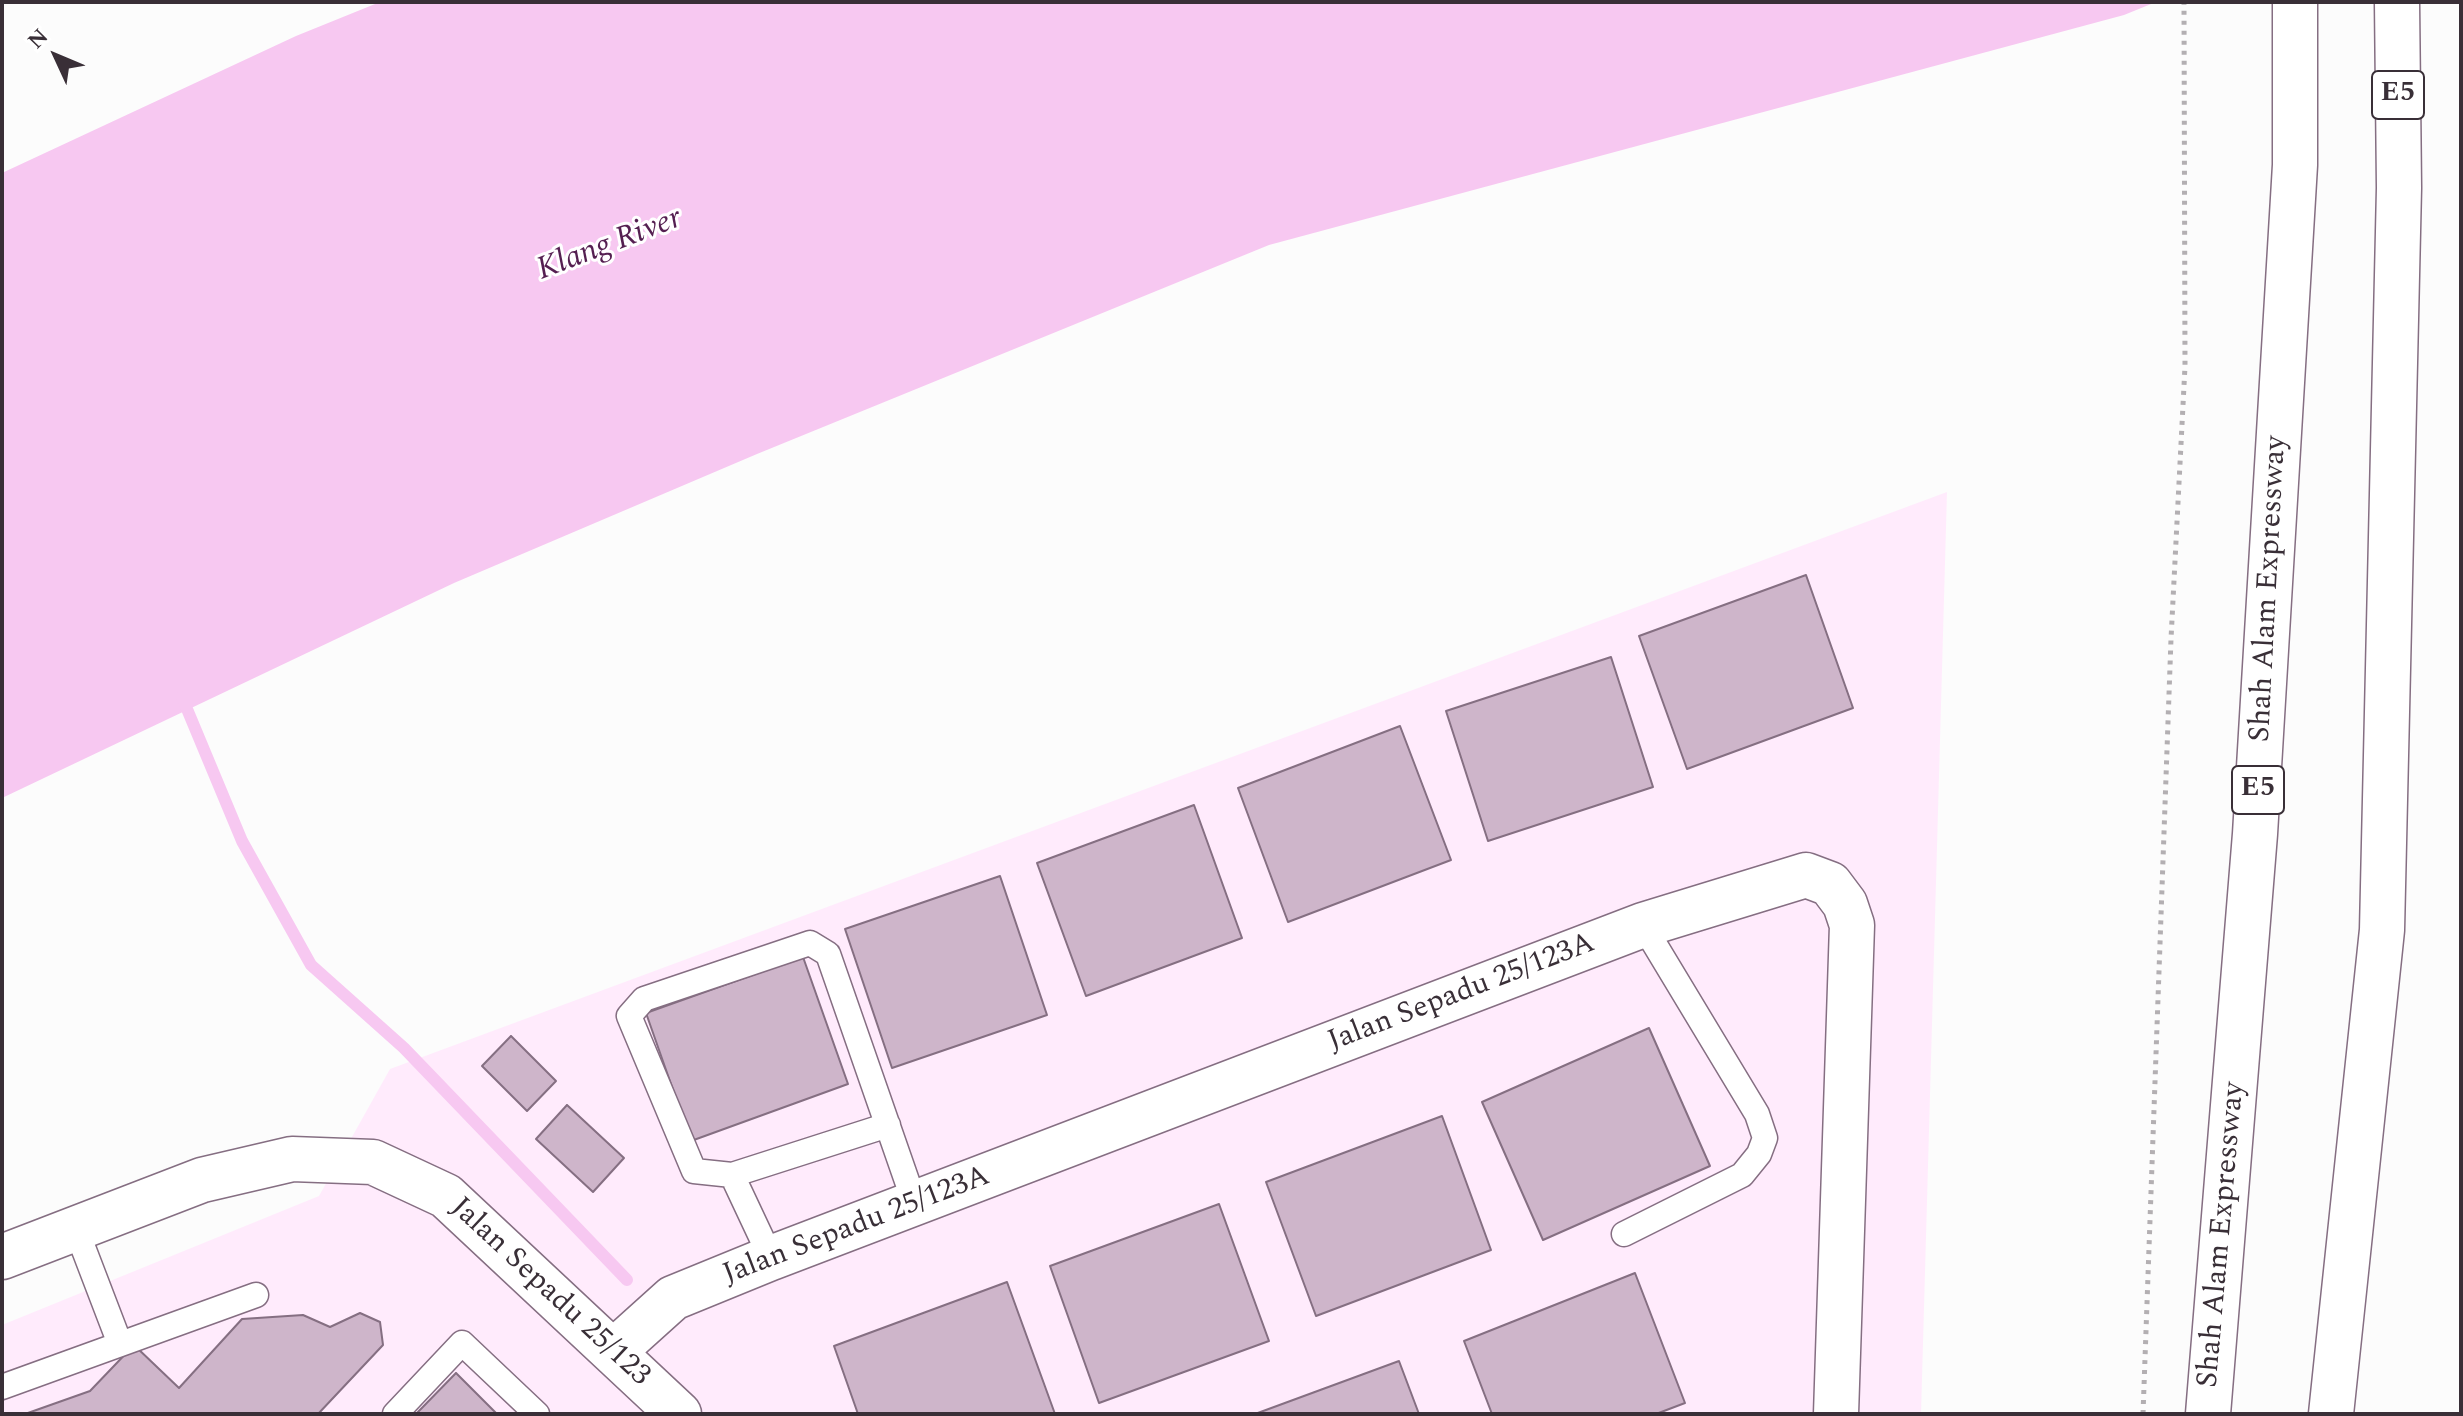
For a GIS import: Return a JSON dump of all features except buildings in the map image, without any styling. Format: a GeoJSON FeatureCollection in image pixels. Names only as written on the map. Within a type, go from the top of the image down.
{"type":"FeatureCollection","features":[{"type":"Feature","properties":{"kind":"main road","name":"Shah Alam Expressway"},"geometry":{"type":"LineString","coordinates":[[2208,1414],[2255,834],[2295,165],[2295,2]]}},
{"type":"Feature","properties":{"kind":"main road","name":"E5"},"geometry":{"type":"LineString","coordinates":[[2331,1414],[2382,930],[2399,188],[2397,2]]}},
{"type":"Feature","properties":{"kind":"main road","name":"Jalan Sepadu 25/123A"},"geometry":{"type":"LineString","coordinates":[[613,1352],[673,1298],[771,1258],[1643,925],[1806,875],[1830,884],[1845,904],[1852,925],[1836,1414]]}},
{"type":"Feature","properties":{"kind":"main road","name":"Jalan Sepadu 25/123"},"geometry":{"type":"LineString","coordinates":[[2,1257],[202,1180],[292,1159],[373,1162],[446,1196],[679,1414]]}},
{"type":"Feature","properties":{"kind":"lane"},"geometry":{"type":"LineString","coordinates":[[1624,1234],[1742,1175],[1759,1154],[1765,1138],[1757,1114],[1643,925]]}},
{"type":"Feature","properties":{"kind":"lane"},"geometry":{"type":"LineString","coordinates":[[888,1125],[732,1175],[694,1171],[629,1016],[644,999],[810,943],[828,954],[832,960],[915,1204]]}},
{"type":"Feature","properties":{"kind":"lane"},"geometry":{"type":"LineString","coordinates":[[732,1175],[771,1258]]}},
{"type":"Feature","properties":{"kind":"lane"},"geometry":{"type":"LineString","coordinates":[[76,1229],[120,1344]]}},
{"type":"Feature","properties":{"kind":"lane"},"geometry":{"type":"LineString","coordinates":[[2,1387],[256,1295]]}},
{"type":"Feature","properties":{"kind":"lane"},"geometry":{"type":"LineString","coordinates":[[395,1414],[462,1343],[537,1414]]}},
{"type":"Feature","properties":{"kind":"path"},"geometry":{"type":"LineString","coordinates":[[2143,1414],[2171,639],[2185,366],[2184,2]]}},
{"type":"Feature","properties":{"kind":"shaded area"},"geometry":{"type":"Polygon","coordinates":[[[1947,492],[1921,1414],[2,1414],[2,1325],[319,1196],[390,1069],[1947,492]]]}},
{"type":"Feature","properties":{"kind":"water","name":"Klang River"},"geometry":{"type":"Polygon","coordinates":[[[380,2],[2156,2],[2124,15],[1269,245],[757,454],[454,583],[2,798],[2,173],[296,36],[380,2]]]}},
{"type":"Feature","properties":{"kind":"waterway"},"geometry":{"type":"LineString","coordinates":[[182,697],[242,841],[311,965],[404,1048],[627,1280]]}}]}
